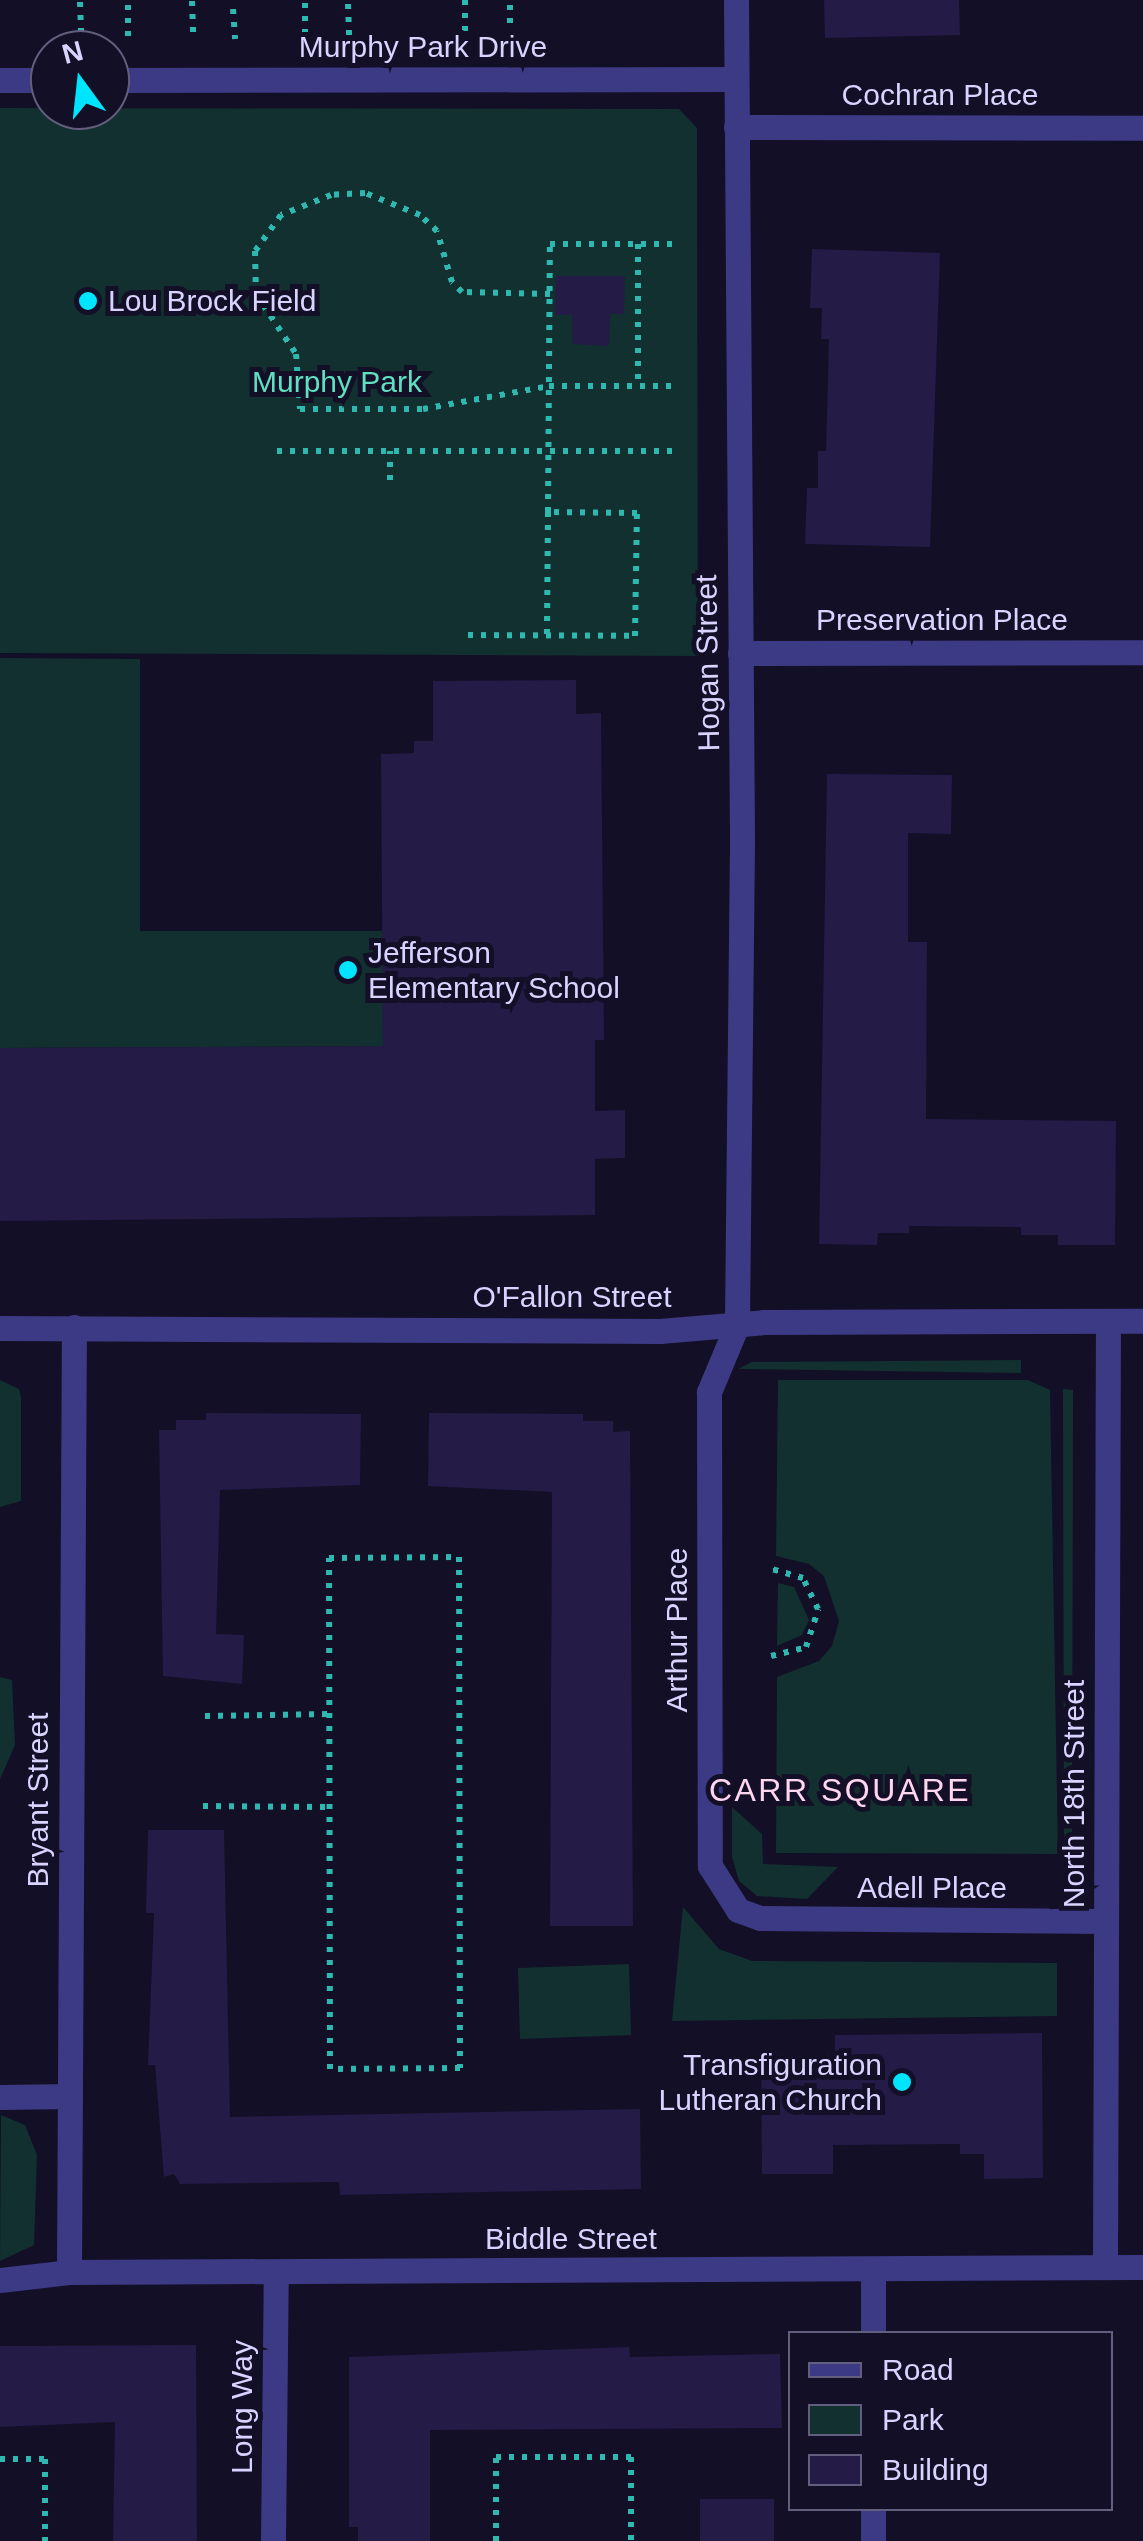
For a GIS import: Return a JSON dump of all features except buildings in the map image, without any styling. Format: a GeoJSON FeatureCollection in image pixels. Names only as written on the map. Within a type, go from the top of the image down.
{"type":"FeatureCollection","features":[{"type":"Feature","properties":{"kind":"street","name":"Hogan Street"},"geometry":{"type":"LineString","coordinates":[[736,0],[740,653],[737,1325]]}},
{"type":"Feature","properties":{"kind":"street","name":"Murphy Park Drive"},"geometry":{"type":"LineString","coordinates":[[130,80],[736,79]]}},
{"type":"Feature","properties":{"kind":"street"},"geometry":{"type":"LineString","coordinates":[[0,80],[30,80]]}},
{"type":"Feature","properties":{"kind":"street","name":"Cochran Place"},"geometry":{"type":"LineString","coordinates":[[736,127],[1143,128]]}},
{"type":"Feature","properties":{"kind":"street","name":"Preservation Place"},"geometry":{"type":"LineString","coordinates":[[740,653],[1143,652]]}},
{"type":"Feature","properties":{"kind":"street","name":"North 18th Street"},"geometry":{"type":"LineString","coordinates":[[1106,2267],[1108,1322]]}},
{"type":"Feature","properties":{"kind":"street","name":"O'Fallon Street"},"geometry":{"type":"LineString","coordinates":[[0,1328],[660,1331],[737,1325],[1143,1322]]}},
{"type":"Feature","properties":{"kind":"street","name":"Arthur Place"},"geometry":{"type":"LineString","coordinates":[[737,1325],[709,1392],[710,1854],[720,1889],[738,1910],[760,1918]]}},
{"type":"Feature","properties":{"kind":"street","name":"Bryant Street"},"geometry":{"type":"LineString","coordinates":[[68,2272],[74,1327]]}},
{"type":"Feature","properties":{"kind":"street","name":"Adell Place"},"geometry":{"type":"LineString","coordinates":[[760,1918],[1105,1921]]}},
{"type":"Feature","properties":{"kind":"street"},"geometry":{"type":"LineString","coordinates":[[0,2097],[70,2096]]}},
{"type":"Feature","properties":{"kind":"street","name":"Biddle Street"},"geometry":{"type":"LineString","coordinates":[[0,2280],[68,2272],[1143,2268]]}},
{"type":"Feature","properties":{"kind":"street"},"geometry":{"type":"LineString","coordinates":[[872,2269],[873,2331]]}},
{"type":"Feature","properties":{"kind":"street","name":"Long Way"},"geometry":{"type":"LineString","coordinates":[[273,2541],[276,2272]]}},
{"type":"Feature","properties":{"kind":"street"},"geometry":{"type":"LineString","coordinates":[[873,2511],[873,2541]]}},
{"type":"Feature","properties":{"kind":"path"},"geometry":{"type":"LineString","coordinates":[[464,0],[464,37]]}},
{"type":"Feature","properties":{"kind":"path"},"geometry":{"type":"LineString","coordinates":[[80,2],[81,30]]}},
{"type":"Feature","properties":{"kind":"path"},"geometry":{"type":"LineString","coordinates":[[192,2],[193,39]]}},
{"type":"Feature","properties":{"kind":"path"},"geometry":{"type":"LineString","coordinates":[[304,3],[305,38]]}},
{"type":"Feature","properties":{"kind":"path"},"geometry":{"type":"LineString","coordinates":[[348,4],[349,38]]}},
{"type":"Feature","properties":{"kind":"path"},"geometry":{"type":"LineString","coordinates":[[128,5],[128,30]]}},
{"type":"Feature","properties":{"kind":"path"},"geometry":{"type":"LineString","coordinates":[[510,5],[510,37]]}},
{"type":"Feature","properties":{"kind":"path"},"geometry":{"type":"LineString","coordinates":[[234,9],[235,39]]}},
{"type":"Feature","properties":{"kind":"path"},"geometry":{"type":"LineString","coordinates":[[550,294],[462,292],[452,282],[436,231],[420,215],[365,193],[331,195],[280,214],[255,250],[256,294],[296,354],[300,409],[423,409],[549,386],[678,386]]}},
{"type":"Feature","properties":{"kind":"path"},"geometry":{"type":"LineString","coordinates":[[547,636],[550,244],[673,244]]}},
{"type":"Feature","properties":{"kind":"path"},"geometry":{"type":"LineString","coordinates":[[638,244],[638,387]]}},
{"type":"Feature","properties":{"kind":"path"},"geometry":{"type":"LineString","coordinates":[[277,451],[678,451]]}},
{"type":"Feature","properties":{"kind":"path"},"geometry":{"type":"LineString","coordinates":[[390,451],[390,480]]}},
{"type":"Feature","properties":{"kind":"path"},"geometry":{"type":"LineString","coordinates":[[468,635],[635,636],[637,513],[548,512]]}},
{"type":"Feature","properties":{"kind":"path"},"geometry":{"type":"LineString","coordinates":[[459,1557],[460,2068],[330,2069],[330,1806],[329,1558],[459,1557]]}},
{"type":"Feature","properties":{"kind":"path"},"geometry":{"type":"LineString","coordinates":[[771,1656],[806,1648],[818,1609],[803,1578],[772,1569]]}},
{"type":"Feature","properties":{"kind":"path"},"geometry":{"type":"LineString","coordinates":[[205,1716],[329,1714]]}},
{"type":"Feature","properties":{"kind":"path"},"geometry":{"type":"LineString","coordinates":[[203,1806],[330,1806]]}},
{"type":"Feature","properties":{"kind":"path"},"geometry":{"type":"LineString","coordinates":[[496,2541],[496,2457],[554,2456],[631,2456],[631,2541]]}},
{"type":"Feature","properties":{"kind":"path"},"geometry":{"type":"LineString","coordinates":[[0,2459],[45,2460],[44,2541]]}},
{"type":"Feature","properties":{"kind":"green space","name":"Murphy Park"},"geometry":{"type":"Polygon","coordinates":[[[0,108],[30,108],[30,130],[130,130],[130,108],[679,109],[697,128],[698,656],[0,653],[0,108]]]}},
{"type":"Feature","properties":{"kind":"green space"},"geometry":{"type":"Polygon","coordinates":[[[0,658],[140,659],[140,931],[383,931],[407,1046],[0,1048],[0,658]]]}},
{"type":"Feature","properties":{"kind":"green space"},"geometry":{"type":"Polygon","coordinates":[[[1021,1360],[1021,1373],[738,1369],[752,1362],[1021,1360]]]}},
{"type":"Feature","properties":{"kind":"green space"},"geometry":{"type":"Polygon","coordinates":[[[0,1380],[19,1389],[21,1397],[21,1501],[0,1507],[0,1380]]]}},
{"type":"Feature","properties":{"kind":"green space"},"geometry":{"type":"Polygon","coordinates":[[[778,1380],[1028,1380],[1050,1390],[1058,1854],[776,1853],[777,1677],[819,1661],[832,1646],[839,1621],[824,1576],[809,1564],[776,1556],[778,1380]]]}},
{"type":"Feature","properties":{"kind":"green space"},"geometry":{"type":"Polygon","coordinates":[[[1063,1389],[1073,1390],[1072,1861],[1064,1854],[1063,1389]]]}},
{"type":"Feature","properties":{"kind":"green space"},"geometry":{"type":"Polygon","coordinates":[[[778,1583],[794,1587],[809,1620],[802,1635],[777,1646],[778,1583]]]}},
{"type":"Feature","properties":{"kind":"green space"},"geometry":{"type":"Polygon","coordinates":[[[0,1677],[12,1680],[15,1745],[0,1779],[0,1677]]]}},
{"type":"Feature","properties":{"kind":"green space"},"geometry":{"type":"Polygon","coordinates":[[[732,1807],[762,1834],[763,1864],[838,1867],[807,1899],[757,1896],[739,1881],[732,1857],[732,1807]]]}},
{"type":"Feature","properties":{"kind":"green space"},"geometry":{"type":"Polygon","coordinates":[[[683,1907],[719,1949],[752,1961],[1057,1963],[1057,2016],[672,2021],[683,1907]]]}},
{"type":"Feature","properties":{"kind":"green space"},"geometry":{"type":"Polygon","coordinates":[[[629,1964],[631,2035],[520,2039],[518,1968],[629,1964]]]}},
{"type":"Feature","properties":{"kind":"green space"},"geometry":{"type":"Polygon","coordinates":[[[1,2115],[25,2125],[37,2155],[34,2245],[0,2261],[1,2115]]]}},
{"type":"Feature","properties":{"kind":"place","name":"Lou Brock Field"},"geometry":{"type":"Point","coordinates":[88,301]}},
{"type":"Feature","properties":{"kind":"place","name":"Jefferson Elementary School"},"geometry":{"type":"Point","coordinates":[348,970]}},
{"type":"Feature","properties":{"kind":"place","name":"Transfiguration Lutheran Church"},"geometry":{"type":"Point","coordinates":[902,2082]}},
{"type":"Feature","properties":{"kind":"district","name":"CARR SQUARE"},"geometry":{"type":"Point","coordinates":[840,1790]}}]}
